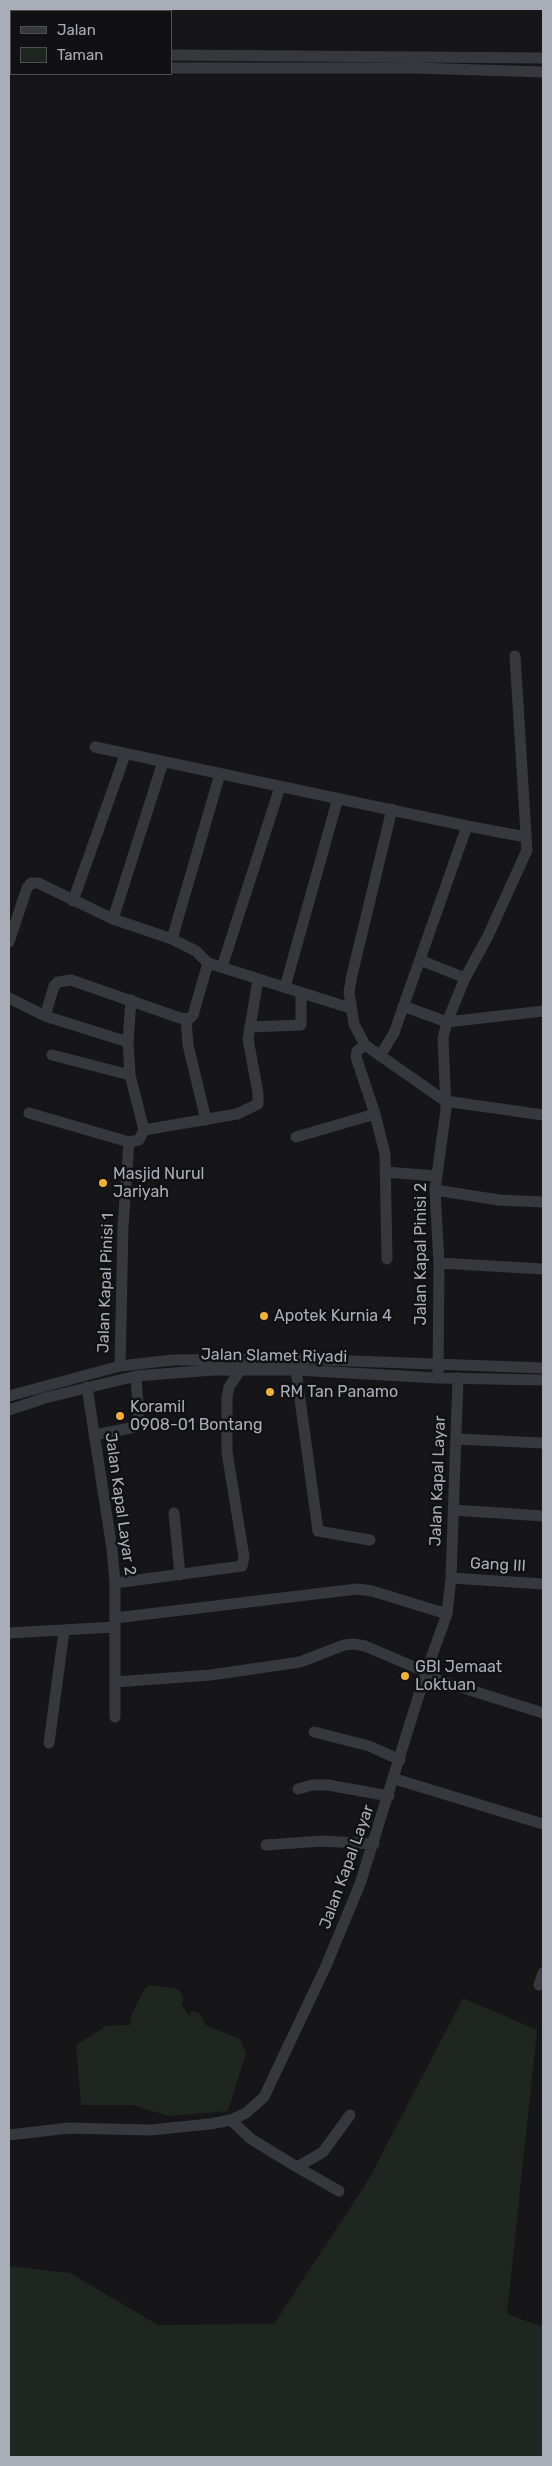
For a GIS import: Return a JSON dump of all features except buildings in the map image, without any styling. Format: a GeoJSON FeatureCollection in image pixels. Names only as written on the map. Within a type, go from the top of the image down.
{"type":"FeatureCollection","features":[{"type":"Feature","properties":{"kind":"street"},"geometry":{"type":"LineString","coordinates":[[172,55],[543,58]]}},
{"type":"Feature","properties":{"kind":"street"},"geometry":{"type":"LineString","coordinates":[[332,56],[332,69]]}},
{"type":"Feature","properties":{"kind":"street"},"geometry":{"type":"LineString","coordinates":[[172,68],[416,68],[543,72]]}},
{"type":"Feature","properties":{"kind":"street","name":"Jalan Kapal Pinisi 2"},"geometry":{"type":"LineString","coordinates":[[438,1378],[439,1264],[435,1190],[445,1121],[443,1038],[447,1022],[465,978],[488,936],[527,850],[515,656]]}},
{"type":"Feature","properties":{"kind":"street"},"geometry":{"type":"LineString","coordinates":[[95,747],[125,755],[526,837]]}},
{"type":"Feature","properties":{"kind":"street"},"geometry":{"type":"LineString","coordinates":[[73,901],[125,755]]}},
{"type":"Feature","properties":{"kind":"street"},"geometry":{"type":"LineString","coordinates":[[113,918],[163,762]]}},
{"type":"Feature","properties":{"kind":"street"},"geometry":{"type":"LineString","coordinates":[[172,939],[220,774]]}},
{"type":"Feature","properties":{"kind":"street"},"geometry":{"type":"LineString","coordinates":[[222,967],[280,787]]}},
{"type":"Feature","properties":{"kind":"street"},"geometry":{"type":"LineString","coordinates":[[285,987],[338,798]]}},
{"type":"Feature","properties":{"kind":"street"},"geometry":{"type":"LineString","coordinates":[[392,809],[352,975],[350,1008],[354,1024],[365,1045],[445,1102],[543,1115]]}},
{"type":"Feature","properties":{"kind":"street"},"geometry":{"type":"LineString","coordinates":[[380,1056],[394,1033],[467,826]]}},
{"type":"Feature","properties":{"kind":"street"},"geometry":{"type":"LineString","coordinates":[[9,942],[31,884],[38,884],[113,918],[172,939],[196,951],[208,963],[350,1008]]}},
{"type":"Feature","properties":{"kind":"street"},"geometry":{"type":"LineString","coordinates":[[420,960],[465,978]]}},
{"type":"Feature","properties":{"kind":"street"},"geometry":{"type":"LineString","coordinates":[[45,1016],[54,986],[63,981],[77,980],[186,1019],[193,1015],[208,963]]}},
{"type":"Feature","properties":{"kind":"street"},"geometry":{"type":"LineString","coordinates":[[144,1130],[237,1114],[258,1104],[258,1093],[248,1048],[258,980]]}},
{"type":"Feature","properties":{"kind":"street"},"geometry":{"type":"LineString","coordinates":[[250,1027],[301,1025],[302,994]]}},
{"type":"Feature","properties":{"kind":"street"},"geometry":{"type":"LineString","coordinates":[[9,998],[45,1016],[128,1042]]}},
{"type":"Feature","properties":{"kind":"street"},"geometry":{"type":"LineString","coordinates":[[29,1113],[129,1142],[138,1140],[144,1130],[130,1075],[128,1042],[131,1000]]}},
{"type":"Feature","properties":{"kind":"street"},"geometry":{"type":"LineString","coordinates":[[404,1006],[447,1022],[543,1011]]}},
{"type":"Feature","properties":{"kind":"street"},"geometry":{"type":"LineString","coordinates":[[186,1019],[188,1044],[206,1120]]}},
{"type":"Feature","properties":{"kind":"street"},"geometry":{"type":"LineString","coordinates":[[365,1045],[357,1051],[356,1057],[384,1145],[386,1259]]}},
{"type":"Feature","properties":{"kind":"street"},"geometry":{"type":"LineString","coordinates":[[52,1055],[130,1075]]}},
{"type":"Feature","properties":{"kind":"street"},"geometry":{"type":"LineString","coordinates":[[296,1137],[375,1114]]}},
{"type":"Feature","properties":{"kind":"street","name":"Jalan Kapal Pinisi 1"},"geometry":{"type":"LineString","coordinates":[[120,1366],[123,1227],[129,1142]]}},
{"type":"Feature","properties":{"kind":"street"},"geometry":{"type":"LineString","coordinates":[[385,1172],[436,1176]]}},
{"type":"Feature","properties":{"kind":"street"},"geometry":{"type":"LineString","coordinates":[[435,1190],[499,1200],[543,1202]]}},
{"type":"Feature","properties":{"kind":"street"},"geometry":{"type":"LineString","coordinates":[[439,1264],[543,1269]]}},
{"type":"Feature","properties":{"kind":"street","name":"Jalan Slamet Riyadi"},"geometry":{"type":"LineString","coordinates":[[9,1396],[120,1366],[173,1360],[258,1358],[543,1368]]}},
{"type":"Feature","properties":{"kind":"street"},"geometry":{"type":"LineString","coordinates":[[173,1360],[174,1372]]}},
{"type":"Feature","properties":{"kind":"street"},"geometry":{"type":"LineString","coordinates":[[114,1583],[242,1566],[244,1562],[237,1503],[227,1452],[227,1398],[235,1375],[241,1368]]}},
{"type":"Feature","properties":{"kind":"street","name":"Jalan Slamet Riyadi"},"geometry":{"type":"LineString","coordinates":[[9,1410],[87,1387],[136,1376],[241,1368],[438,1378],[543,1380]]}},
{"type":"Feature","properties":{"kind":"street"},"geometry":{"type":"LineString","coordinates":[[296,1370],[318,1531],[370,1540]]}},
{"type":"Feature","properties":{"kind":"street"},"geometry":{"type":"LineString","coordinates":[[94,1435],[136,1428],[139,1422],[136,1376]]}},
{"type":"Feature","properties":{"kind":"street","name":"Jalan Kapal Layar"},"geometry":{"type":"LineString","coordinates":[[9,2134],[77,2127],[150,2130],[231,2120],[246,2113],[264,2097],[279,2069],[347,1919],[374,1844],[426,1674],[447,1614],[451,1578],[458,1378]]}},
{"type":"Feature","properties":{"kind":"street","name":"Jalan Kapal Layar 2"},"geometry":{"type":"LineString","coordinates":[[87,1387],[112,1548],[115,1623],[114,1717]]}},
{"type":"Feature","properties":{"kind":"street"},"geometry":{"type":"LineString","coordinates":[[456,1439],[543,1443]]}},
{"type":"Feature","properties":{"kind":"street"},"geometry":{"type":"LineString","coordinates":[[454,1510],[543,1516]]}},
{"type":"Feature","properties":{"kind":"street"},"geometry":{"type":"LineString","coordinates":[[174,1513],[180,1575]]}},
{"type":"Feature","properties":{"kind":"street","name":"Gang III"},"geometry":{"type":"LineString","coordinates":[[451,1578],[543,1584]]}},
{"type":"Feature","properties":{"kind":"street"},"geometry":{"type":"LineString","coordinates":[[9,1634],[64,1631],[357,1589],[372,1591],[447,1614]]}},
{"type":"Feature","properties":{"kind":"street"},"geometry":{"type":"LineString","coordinates":[[49,1743],[64,1631]]}},
{"type":"Feature","properties":{"kind":"street"},"geometry":{"type":"LineString","coordinates":[[115,1682],[211,1675],[300,1662],[344,1645],[354,1644],[364,1646],[426,1674],[543,1714]]}},
{"type":"Feature","properties":{"kind":"street"},"geometry":{"type":"LineString","coordinates":[[314,1732],[369,1746],[400,1760]]}},
{"type":"Feature","properties":{"kind":"street"},"geometry":{"type":"LineString","coordinates":[[395,1779],[543,1824]]}},
{"type":"Feature","properties":{"kind":"street"},"geometry":{"type":"LineString","coordinates":[[298,1789],[312,1785],[328,1785],[389,1796]]}},
{"type":"Feature","properties":{"kind":"street"},"geometry":{"type":"LineString","coordinates":[[266,1845],[322,1841],[374,1844]]}},
{"type":"Feature","properties":{"kind":"street"},"geometry":{"type":"LineString","coordinates":[[539,1986],[543,1973]]}},
{"type":"Feature","properties":{"kind":"street"},"geometry":{"type":"LineString","coordinates":[[297,2167],[323,2152],[350,2115]]}},
{"type":"Feature","properties":{"kind":"street"},"geometry":{"type":"LineString","coordinates":[[231,2120],[251,2139],[339,2191]]}},
{"type":"Feature","properties":{"kind":"green space"},"geometry":{"type":"Polygon","coordinates":[[[151,1985],[178,1989],[183,1996],[182,2006],[190,2016],[191,2011],[199,2013],[206,2025],[240,2039],[246,2053],[228,2111],[169,2116],[132,2105],[81,2105],[76,2045],[106,2026],[130,2025],[132,2014],[145,1988],[151,1985]]]}},
{"type":"Feature","properties":{"kind":"green space"},"geometry":{"type":"Polygon","coordinates":[[[463,1998],[537,2030],[507,2314],[543,2327],[543,2457],[9,2457],[9,2266],[70,2273],[158,2325],[274,2324],[369,2179],[463,1998]]]}},
{"type":"Feature","properties":{"kind":"place","name":"Masjid Nurul Jariyah"},"geometry":{"type":"Point","coordinates":[103,1183]}},
{"type":"Feature","properties":{"kind":"place","name":"Apotek Kurnia 4"},"geometry":{"type":"Point","coordinates":[264,1316]}},
{"type":"Feature","properties":{"kind":"place","name":"RM Tan Panamo"},"geometry":{"type":"Point","coordinates":[270,1392]}},
{"type":"Feature","properties":{"kind":"place","name":"Koramil 0908-01 Bontang"},"geometry":{"type":"Point","coordinates":[120,1416]}},
{"type":"Feature","properties":{"kind":"place","name":"GBI Jemaat Loktuan"},"geometry":{"type":"Point","coordinates":[405,1676]}}]}
